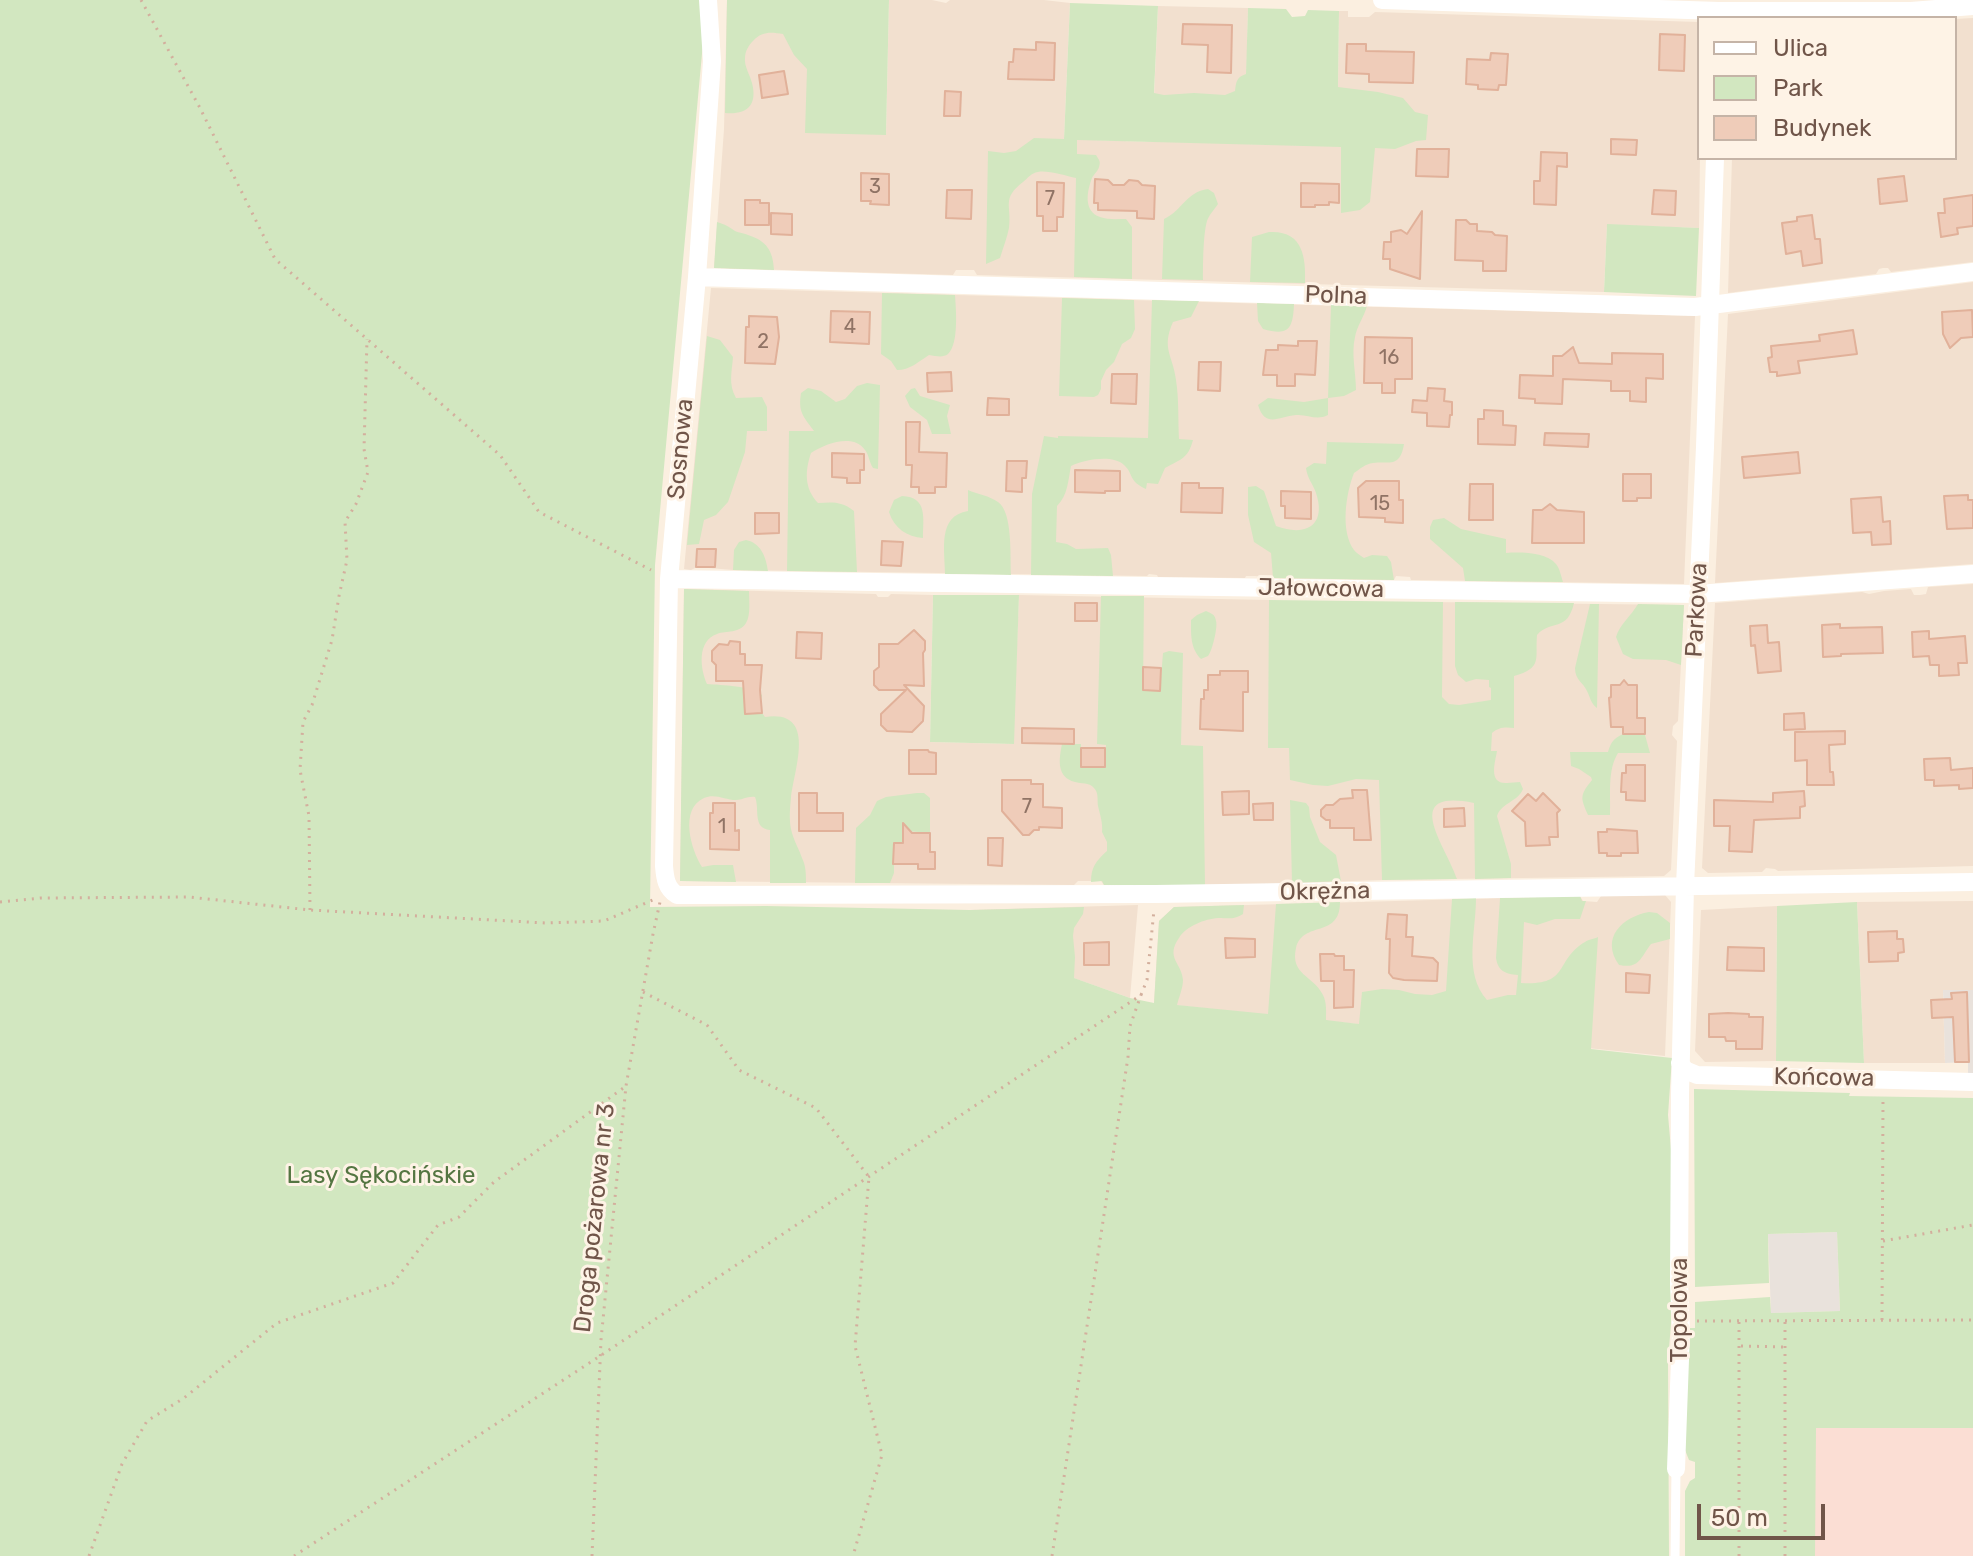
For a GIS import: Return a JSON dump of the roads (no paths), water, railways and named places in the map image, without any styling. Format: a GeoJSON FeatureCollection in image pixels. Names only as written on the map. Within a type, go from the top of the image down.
{"type":"FeatureCollection","features":[{"type":"Feature","properties":{"kind":"street","name":"Sosnowa"},"geometry":{"type":"LineString","coordinates":[[669,895],[664,866],[669,579],[697,277],[712,61],[708,0]]}},
{"type":"Feature","properties":{"kind":"street"},"geometry":{"type":"LineString","coordinates":[[1382,0],[1719,10],[1911,11],[1973,6]]}},
{"type":"Feature","properties":{"kind":"street","name":"Parkowa"},"geometry":{"type":"LineString","coordinates":[[1680,1063],[1715,160]]}},
{"type":"Feature","properties":{"kind":"street","name":"Polna"},"geometry":{"type":"LineString","coordinates":[[697,277],[1695,307],[1973,272]]}},
{"type":"Feature","properties":{"kind":"street","name":"Jałowcowa"},"geometry":{"type":"LineString","coordinates":[[669,579],[1697,594],[1973,574]]}},
{"type":"Feature","properties":{"kind":"street","name":"Okrężna"},"geometry":{"type":"LineString","coordinates":[[669,895],[1155,894],[1973,882]]}},
{"type":"Feature","properties":{"kind":"street","name":"Końcowa"},"geometry":{"type":"LineString","coordinates":[[1680,1063],[1685,1070],[1697,1075],[1973,1082]]}},
{"type":"Feature","properties":{"kind":"street","name":"Topolowa"},"geometry":{"type":"LineString","coordinates":[[1676,1469],[1681,1321],[1680,1063]]}},
{"type":"Feature","properties":{"kind":"lane","name":"Topolowa"},"geometry":{"type":"LineString","coordinates":[[1675,1556],[1676,1469]]}},
{"type":"Feature","properties":{"kind":"park label","name":"Lasy Sękocińskie"},"geometry":{"type":"Point","coordinates":[381,1176]}}]}
